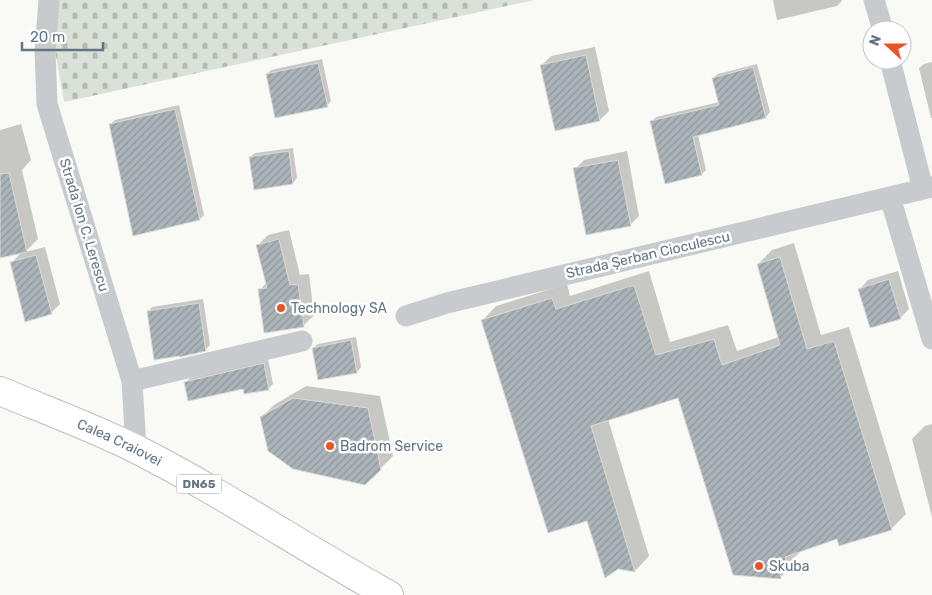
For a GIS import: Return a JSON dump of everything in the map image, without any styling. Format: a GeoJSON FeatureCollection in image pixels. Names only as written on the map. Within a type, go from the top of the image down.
{"type":"FeatureCollection","features":[{"type":"Feature","properties":{"kind":"main road","name":"Calea Craiovei"},"geometry":{"type":"LineString","coordinates":[[0,391],[86,426],[136,449],[207,488],[389,595]]}},
{"type":"Feature","properties":{"kind":"street","name":"Strada Ion C. Lerescu"},"geometry":{"type":"LineString","coordinates":[[49,0],[45,51],[47,104],[132,381],[136,449]]}},
{"type":"Feature","properties":{"kind":"street"},"geometry":{"type":"LineString","coordinates":[[874,0],[880,20]]}},
{"type":"Feature","properties":{"kind":"street"},"geometry":{"type":"LineString","coordinates":[[893,70],[928,188]]}},
{"type":"Feature","properties":{"kind":"street","name":"Strada Șerban Cioculescu"},"geometry":{"type":"LineString","coordinates":[[406,316],[447,303],[928,188]]}},
{"type":"Feature","properties":{"kind":"street"},"geometry":{"type":"LineString","coordinates":[[890,197],[932,340]]}},
{"type":"Feature","properties":{"kind":"street"},"geometry":{"type":"LineString","coordinates":[[132,381],[302,341]]}},
{"type":"Feature","properties":{"kind":"green space"},"geometry":{"type":"Polygon","coordinates":[[[46,0],[534,0],[64,102],[46,0]]]}},
{"type":"Feature","properties":{"kind":"building"},"geometry":{"type":"Polygon","coordinates":[[[586,55],[600,121],[555,131],[540,65],[586,55]]]}},
{"type":"Feature","properties":{"kind":"building"},"geometry":{"type":"Polygon","coordinates":[[[318,63],[328,107],[275,118],[266,74],[318,63]]]}},
{"type":"Feature","properties":{"kind":"building"},"geometry":{"type":"Polygon","coordinates":[[[753,67],[766,118],[693,137],[702,175],[665,184],[650,121],[719,105],[712,78],[753,67]]]}},
{"type":"Feature","properties":{"kind":"building"},"geometry":{"type":"Polygon","coordinates":[[[175,109],[200,220],[133,236],[109,124],[175,109]]]}},
{"type":"Feature","properties":{"kind":"building"},"geometry":{"type":"Polygon","coordinates":[[[289,151],[293,184],[254,190],[249,157],[289,151]]]}},
{"type":"Feature","properties":{"kind":"building"},"geometry":{"type":"Polygon","coordinates":[[[618,160],[631,226],[586,235],[573,168],[618,160]]]}},
{"type":"Feature","properties":{"kind":"building"},"geometry":{"type":"Polygon","coordinates":[[[9,173],[27,252],[0,258],[0,174],[9,173]]]}},
{"type":"Feature","properties":{"kind":"building","name":"Technology SA"},"geometry":{"type":"Polygon","coordinates":[[[279,239],[290,285],[298,284],[304,327],[264,333],[258,289],[267,288],[256,245],[279,239]]]}},
{"type":"Feature","properties":{"kind":"building"},"geometry":{"type":"Polygon","coordinates":[[[36,255],[52,314],[25,322],[10,262],[36,255]]]}},
{"type":"Feature","properties":{"kind":"building"},"geometry":{"type":"Polygon","coordinates":[[[780,257],[807,349],[834,341],[892,530],[839,546],[837,539],[785,557],[788,566],[780,569],[781,579],[733,575],[678,398],[591,426],[635,572],[618,569],[605,578],[587,521],[548,533],[481,320],[552,298],[556,309],[634,285],[656,355],[714,339],[722,365],[780,345],[757,264],[780,257]]]}},
{"type":"Feature","properties":{"kind":"building"},"geometry":{"type":"Polygon","coordinates":[[[889,279],[901,319],[870,328],[858,289],[889,279]]]}},
{"type":"Feature","properties":{"kind":"building"},"geometry":{"type":"Polygon","coordinates":[[[199,303],[206,351],[154,360],[147,311],[199,303]]]}},
{"type":"Feature","properties":{"kind":"building"},"geometry":{"type":"Polygon","coordinates":[[[351,340],[357,373],[318,380],[312,348],[351,340]]]}},
{"type":"Feature","properties":{"kind":"building"},"geometry":{"type":"Polygon","coordinates":[[[264,363],[269,390],[244,394],[243,389],[188,401],[184,382],[264,363]]]}},
{"type":"Feature","properties":{"kind":"building"},"geometry":{"type":"Polygon","coordinates":[[[293,398],[368,408],[381,470],[365,485],[293,469],[268,451],[260,417],[293,398]]]}},
{"type":"Feature","properties":{"kind":"place","name":"Technology SA"},"geometry":{"type":"Point","coordinates":[281,308]}},
{"type":"Feature","properties":{"kind":"place","name":"Badrom Service"},"geometry":{"type":"Point","coordinates":[330,446]}},
{"type":"Feature","properties":{"kind":"place","name":"Skuba"},"geometry":{"type":"Point","coordinates":[759,566]}}]}
